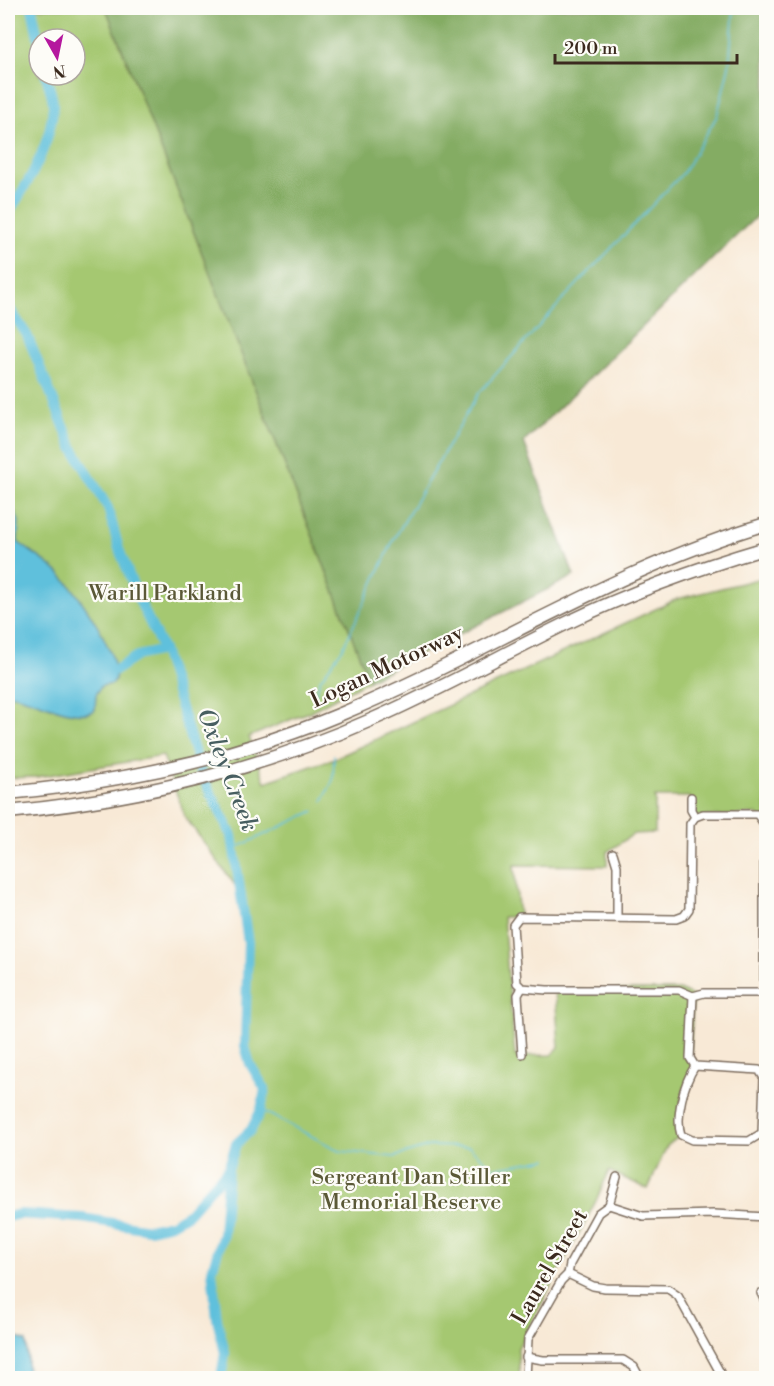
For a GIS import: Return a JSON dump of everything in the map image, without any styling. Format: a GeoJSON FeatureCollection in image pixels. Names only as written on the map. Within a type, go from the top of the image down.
{"type":"FeatureCollection","features":[{"type":"Feature","properties":{"kind":"highway"},"geometry":{"type":"LineString","coordinates":[[726,536],[737,526],[766,515]]}},
{"type":"Feature","properties":{"kind":"highway","name":"Logan Motorway"},"geometry":{"type":"LineString","coordinates":[[8,793],[84,785],[167,769],[254,745],[341,714],[599,588],[726,536],[766,524]]}},
{"type":"Feature","properties":{"kind":"highway","name":"Logan Motorway"},"geometry":{"type":"LineString","coordinates":[[8,812],[91,802],[171,787],[259,763],[374,719],[568,623],[641,590],[766,548]]}},
{"type":"Feature","properties":{"kind":"street"},"geometry":{"type":"LineString","coordinates":[[691,797],[691,810],[695,817]]}},
{"type":"Feature","properties":{"kind":"street"},"geometry":{"type":"LineString","coordinates":[[703,814],[756,814],[764,824],[765,993],[704,993],[693,996],[679,990],[547,990],[522,988],[517,983],[513,925],[519,917],[676,920],[684,916],[689,909],[690,824],[695,817],[703,814]]}},
{"type":"Feature","properties":{"kind":"street"},"geometry":{"type":"LineString","coordinates":[[613,853],[617,866],[617,918]]}},
{"type":"Feature","properties":{"kind":"street"},"geometry":{"type":"LineString","coordinates":[[522,988],[518,995],[522,1054]]}},
{"type":"Feature","properties":{"kind":"street"},"geometry":{"type":"LineString","coordinates":[[693,996],[690,1058],[695,1066]]}},
{"type":"Feature","properties":{"kind":"street"},"geometry":{"type":"LineString","coordinates":[[695,1066],[759,1070],[766,1064]]}},
{"type":"Feature","properties":{"kind":"street"},"geometry":{"type":"LineString","coordinates":[[695,1066],[689,1075],[678,1125],[681,1135],[692,1140],[749,1141],[762,1133],[764,1078],[759,1070]]}},
{"type":"Feature","properties":{"kind":"street","name":"Laurel Street"},"geometry":{"type":"LineString","coordinates":[[526,1378],[528,1339],[561,1281],[568,1274],[570,1264],[598,1213],[609,1205],[616,1177]]}},
{"type":"Feature","properties":{"kind":"street"},"geometry":{"type":"LineString","coordinates":[[609,1205],[643,1216],[714,1214],[766,1217]]}},
{"type":"Feature","properties":{"kind":"street"},"geometry":{"type":"LineString","coordinates":[[568,1274],[593,1286],[668,1289],[674,1292],[723,1378]]}},
{"type":"Feature","properties":{"kind":"street"},"geometry":{"type":"LineString","coordinates":[[761,1293],[766,1303]]}},
{"type":"Feature","properties":{"kind":"street"},"geometry":{"type":"LineString","coordinates":[[526,1357],[543,1360],[623,1360],[634,1367],[640,1378]]}},
{"type":"Feature","properties":{"kind":"green space","name":"Sergeant Dan Stiller Memorial Reserve"},"geometry":{"type":"Polygon","coordinates":[[[8,8],[106,8],[369,680],[309,712],[249,737],[265,782],[338,757],[677,599],[766,577],[766,824],[756,814],[695,817],[690,797],[655,797],[655,833],[634,834],[607,852],[607,866],[514,865],[519,917],[503,917],[515,1056],[552,1055],[559,1047],[555,990],[679,990],[693,996],[690,1057],[695,1066],[687,1081],[680,1109],[681,1135],[667,1146],[648,1189],[609,1171],[596,1201],[518,1348],[520,1378],[221,1378],[225,1353],[212,1291],[212,1270],[223,1234],[228,1169],[236,1144],[251,1130],[261,1110],[265,1089],[250,1064],[245,1046],[248,942],[243,896],[185,817],[163,756],[37,777],[8,778],[8,8]]]}},
{"type":"Feature","properties":{"kind":"green space"},"geometry":{"type":"Polygon","coordinates":[[[106,8],[766,8],[766,207],[524,442],[574,576],[369,680],[106,8]]]}},
{"type":"Feature","properties":{"kind":"water"},"geometry":{"type":"Polygon","coordinates":[[[8,496],[19,521],[18,542],[52,567],[69,584],[99,628],[107,645],[115,674],[113,684],[101,686],[96,695],[95,710],[86,713],[65,711],[8,694],[8,496]]]}},
{"type":"Feature","properties":{"kind":"water"},"geometry":{"type":"Polygon","coordinates":[[[15,1337],[26,1341],[28,1378],[8,1378],[8,1344],[15,1337]]]}},
{"type":"Feature","properties":{"kind":"waterway","name":"Oxley Creek"},"geometry":{"type":"LineString","coordinates":[[32,8],[36,27]]}},
{"type":"Feature","properties":{"kind":"waterway"},"geometry":{"type":"LineString","coordinates":[[314,699],[320,680],[343,648],[393,541],[478,394],[567,295],[683,173],[717,116],[729,66],[734,8]]}},
{"type":"Feature","properties":{"kind":"waterway","name":"Oxley Creek"},"geometry":{"type":"LineString","coordinates":[[8,213],[38,163],[48,135],[53,103],[50,87]]}},
{"type":"Feature","properties":{"kind":"waterway","name":"Oxley Creek"},"geometry":{"type":"LineString","coordinates":[[8,306],[27,335],[72,446],[108,508],[119,549],[139,600],[163,650],[201,773],[232,836],[248,942],[245,1046],[250,1064],[265,1089],[261,1110],[251,1130],[236,1144],[228,1169],[188,1214],[171,1224],[149,1229],[82,1218],[19,1214],[8,1217]]}},
{"type":"Feature","properties":{"kind":"waterway"},"geometry":{"type":"LineString","coordinates":[[116,670],[137,656],[163,650]]}},
{"type":"Feature","properties":{"kind":"waterway"},"geometry":{"type":"LineString","coordinates":[[323,801],[333,780],[334,755]]}},
{"type":"Feature","properties":{"kind":"waterway"},"geometry":{"type":"LineString","coordinates":[[234,849],[314,811]]}},
{"type":"Feature","properties":{"kind":"waterway"},"geometry":{"type":"LineString","coordinates":[[261,1110],[340,1151],[394,1157],[430,1146],[469,1147],[494,1168],[547,1159]]}},
{"type":"Feature","properties":{"kind":"waterway"},"geometry":{"type":"LineString","coordinates":[[221,1378],[225,1353],[217,1319],[212,1270],[223,1234],[228,1169]]}},
{"type":"Feature","properties":{"kind":"park label","name":"Warill Parkland"},"geometry":{"type":"Point","coordinates":[165,593]}}]}
